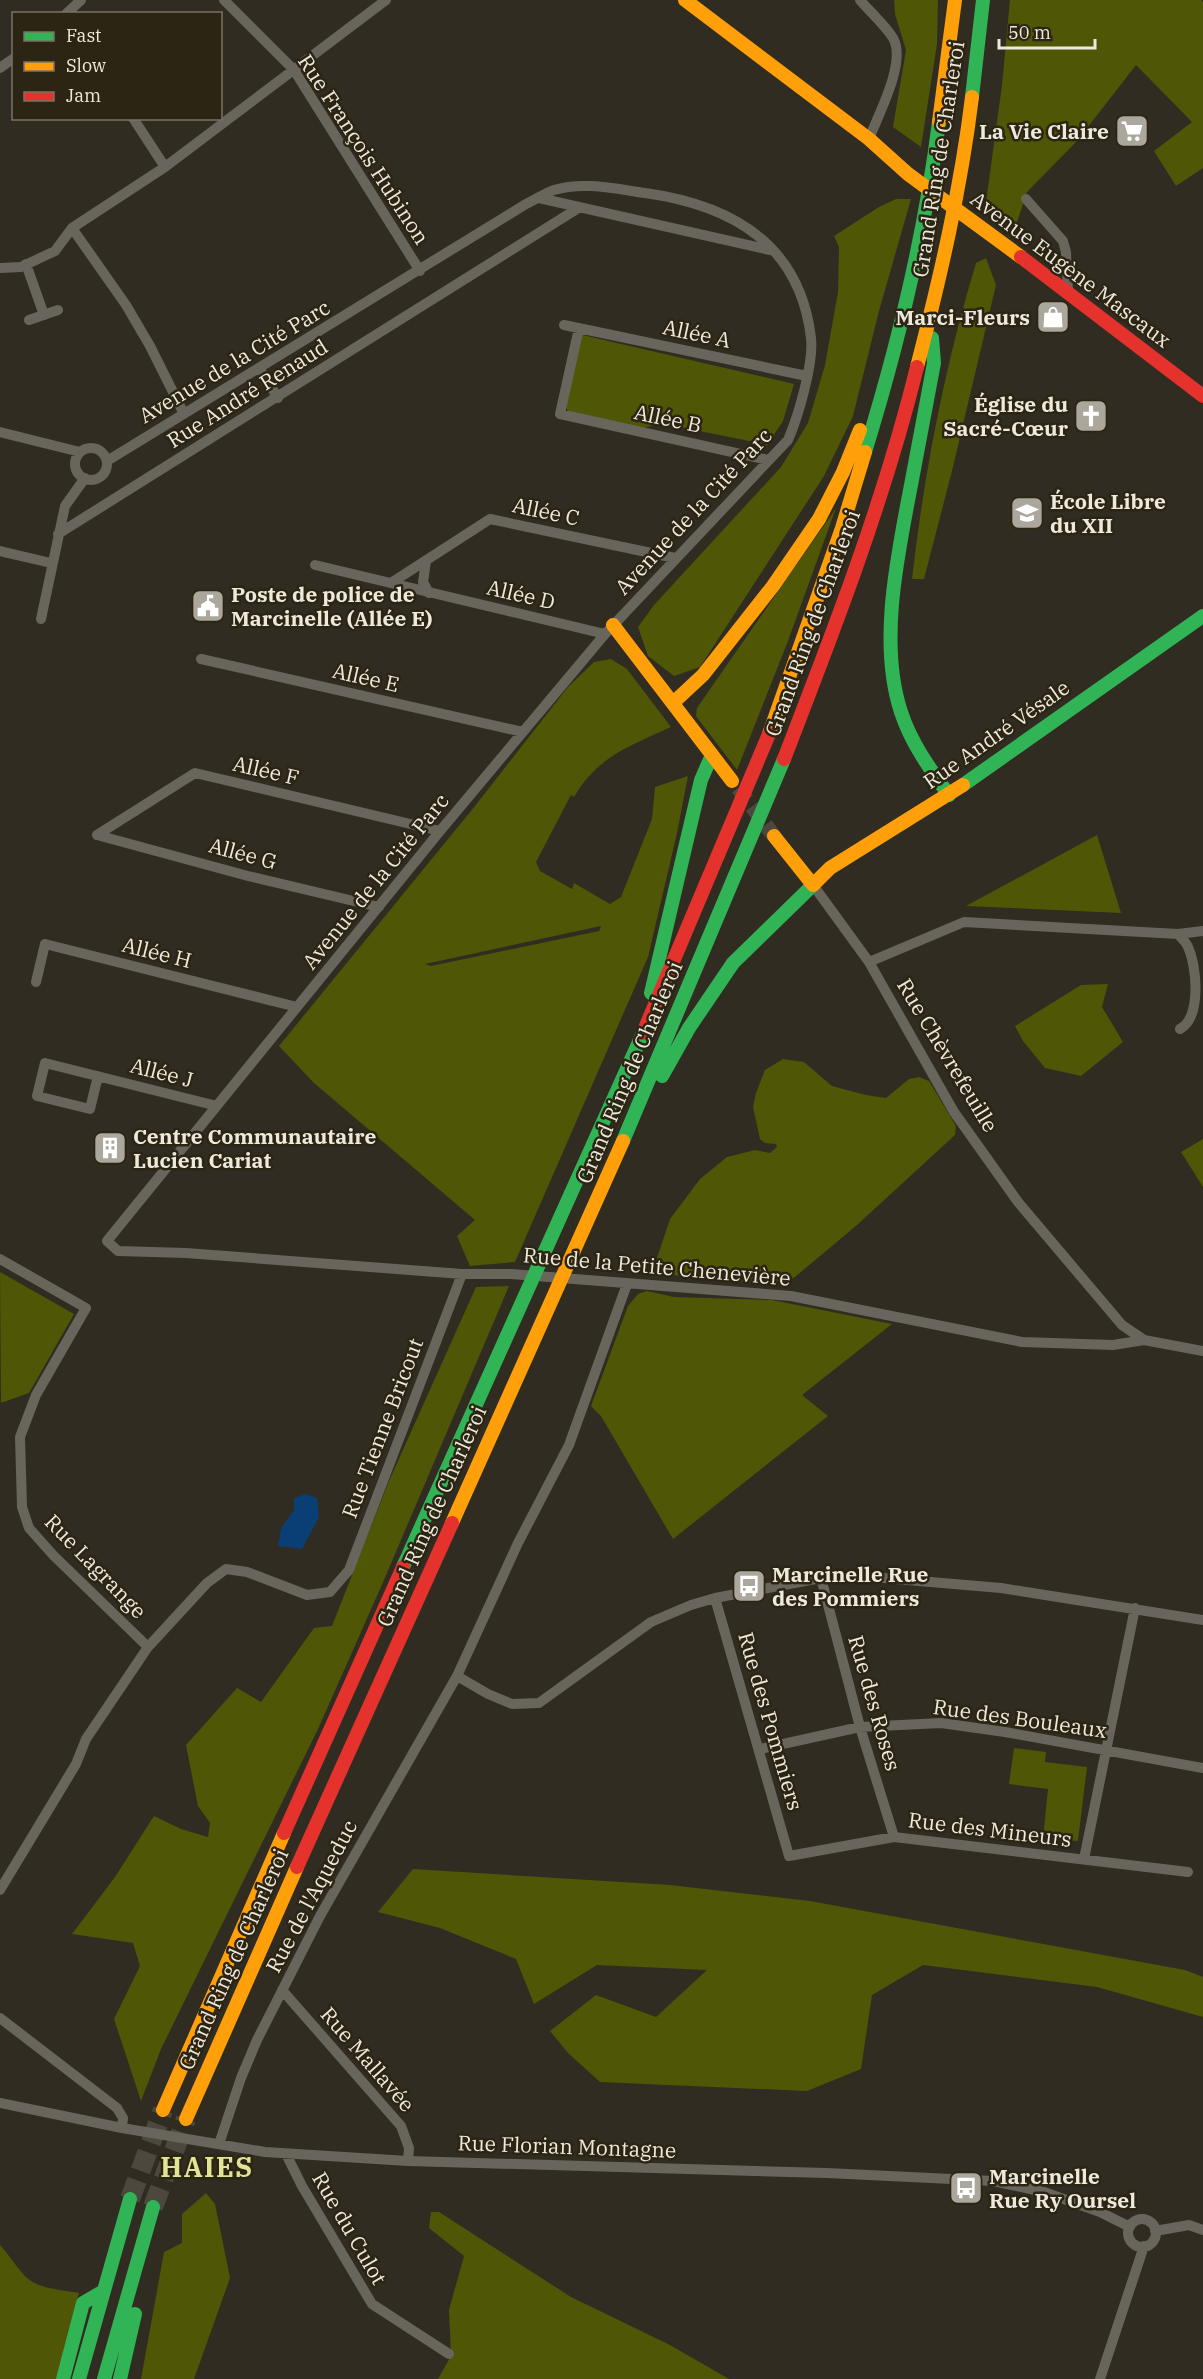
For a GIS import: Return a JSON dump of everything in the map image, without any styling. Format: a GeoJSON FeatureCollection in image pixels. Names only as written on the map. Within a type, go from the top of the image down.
{"type":"FeatureCollection","features":[{"type":"Feature","properties":{"kind":"main road","name":"Avenue Eugène Mascaux"},"geometry":{"type":"LineString","coordinates":[[685,0],[869,139],[908,174],[1068,291],[1203,396]]}},
{"type":"Feature","properties":{"kind":"main road","name":"Grand Ring de Charleroi"},"geometry":{"type":"LineString","coordinates":[[163,2110],[266,1873],[648,1023],[756,766],[842,528],[879,404],[922,224],[938,138],[955,0]]}},
{"type":"Feature","properties":{"kind":"main road","name":"Grand Ring de Charleroi"},"geometry":{"type":"LineString","coordinates":[[186,2119],[643,1095],[773,790],[832,639],[868,537],[908,408],[930,325],[948,247],[964,156],[974,94],[983,0]]}},
{"type":"Feature","properties":{"kind":"main road"},"geometry":{"type":"LineString","coordinates":[[930,325],[934,363],[899,552],[893,619],[893,667],[898,700],[908,732],[949,795]]}},
{"type":"Feature","properties":{"kind":"main road"},"geometry":{"type":"LineString","coordinates":[[674,702],[703,675],[772,586],[812,528],[843,472],[863,421],[879,404]]}},
{"type":"Feature","properties":{"kind":"main road","name":"Rue André Vésale"},"geometry":{"type":"LineString","coordinates":[[643,1095],[667,1070],[689,1028],[733,963],[830,867],[949,795],[1203,616]]}},
{"type":"Feature","properties":{"kind":"main road"},"geometry":{"type":"LineString","coordinates":[[609,629],[674,702],[732,781]]}},
{"type":"Feature","properties":{"kind":"main road"},"geometry":{"type":"LineString","coordinates":[[648,1023],[652,983],[701,780],[712,755]]}},
{"type":"Feature","properties":{"kind":"main road","name":"Rue Chèvrefeuille"},"geometry":{"type":"LineString","coordinates":[[774,836],[813,885]]}},
{"type":"Feature","properties":{"kind":"main road"},"geometry":{"type":"LineString","coordinates":[[79,2379],[130,2199]]}},
{"type":"Feature","properties":{"kind":"main road"},"geometry":{"type":"LineString","coordinates":[[104,2379],[153,2207]]}},
{"type":"Feature","properties":{"kind":"main road"},"geometry":{"type":"LineString","coordinates":[[120,2379],[140,2292],[135,2267]]}},
{"type":"Feature","properties":{"kind":"main road"},"geometry":{"type":"LineString","coordinates":[[63,2379],[83,2303],[102,2292]]}},
{"type":"Feature","properties":{"kind":"street"},"geometry":{"type":"LineString","coordinates":[[68,12],[81,0]]}},
{"type":"Feature","properties":{"kind":"street","name":"Rue François Hubinon"},"geometry":{"type":"LineString","coordinates":[[224,0],[294,70],[420,271]]}},
{"type":"Feature","properties":{"kind":"street"},"geometry":{"type":"LineString","coordinates":[[0,268],[26,264],[56,251],[72,228],[165,168],[386,0]]}},
{"type":"Feature","properties":{"kind":"street"},"geometry":{"type":"LineString","coordinates":[[860,0],[894,39],[897,54],[897,68],[869,139]]}},
{"type":"Feature","properties":{"kind":"street"},"geometry":{"type":"LineString","coordinates":[[0,68],[12,59]]}},
{"type":"Feature","properties":{"kind":"street"},"geometry":{"type":"LineString","coordinates":[[134,120],[165,168]]}},
{"type":"Feature","properties":{"kind":"street","name":"Avenue de la Cité Parc"},"geometry":{"type":"LineString","coordinates":[[106,461],[555,190],[590,186],[660,195],[711,208],[744,225],[786,264],[802,294],[812,340],[798,417],[788,440],[609,629],[440,831],[107,1241]]}},
{"type":"Feature","properties":{"kind":"street"},"geometry":{"type":"LineString","coordinates":[[539,198],[773,251]]}},
{"type":"Feature","properties":{"kind":"street"},"geometry":{"type":"LineString","coordinates":[[1026,199],[1063,241],[1066,252],[1068,291]]}},
{"type":"Feature","properties":{"kind":"street","name":"Rue André Renaud"},"geometry":{"type":"LineString","coordinates":[[58,534],[580,207]]}},
{"type":"Feature","properties":{"kind":"street"},"geometry":{"type":"LineString","coordinates":[[72,228],[126,305],[150,346],[184,414]]}},
{"type":"Feature","properties":{"kind":"street"},"geometry":{"type":"LineString","coordinates":[[26,264],[44,315]]}},
{"type":"Feature","properties":{"kind":"street"},"geometry":{"type":"LineString","coordinates":[[29,320],[58,310]]}},
{"type":"Feature","properties":{"kind":"street","name":"Allée A"},"geometry":{"type":"LineString","coordinates":[[564,325],[807,376]]}},
{"type":"Feature","properties":{"kind":"street","name":"Allée B"},"geometry":{"type":"LineString","coordinates":[[579,328],[560,414],[768,460]]}},
{"type":"Feature","properties":{"kind":"street"},"geometry":{"type":"LineString","coordinates":[[259,368],[278,398]]}},
{"type":"Feature","properties":{"kind":"street"},"geometry":{"type":"LineString","coordinates":[[0,432],[80,452],[94,448],[102,453],[106,461],[103,474],[95,479],[81,476],[76,467],[80,452]]}},
{"type":"Feature","properties":{"kind":"street"},"geometry":{"type":"LineString","coordinates":[[41,619],[51,563],[65,506],[85,478]]}},
{"type":"Feature","properties":{"kind":"street","name":"Allée C"},"geometry":{"type":"LineString","coordinates":[[391,583],[490,519],[675,558]]}},
{"type":"Feature","properties":{"kind":"street"},"geometry":{"type":"LineString","coordinates":[[0,551],[51,563]]}},
{"type":"Feature","properties":{"kind":"street"},"geometry":{"type":"LineString","coordinates":[[426,561],[423,582],[429,593]]}},
{"type":"Feature","properties":{"kind":"street","name":"Allée D"},"geometry":{"type":"LineString","coordinates":[[315,565],[429,593],[609,629]]}},
{"type":"Feature","properties":{"kind":"street","name":"Allée E"},"geometry":{"type":"LineString","coordinates":[[201,659],[523,732]]}},
{"type":"Feature","properties":{"kind":"street","name":"Allée F"},"geometry":{"type":"LineString","coordinates":[[97,835],[195,773],[440,831]]}},
{"type":"Feature","properties":{"kind":"street","name":"Allée G"},"geometry":{"type":"LineString","coordinates":[[97,835],[248,876],[379,907]]}},
{"type":"Feature","properties":{"kind":"street","name":"Rue Chèvrefeuille"},"geometry":{"type":"LineString","coordinates":[[813,885],[869,962],[954,1112],[1018,1202],[1122,1325],[1144,1340]]}},
{"type":"Feature","properties":{"kind":"street"},"geometry":{"type":"LineString","coordinates":[[869,962],[964,922],[1178,934],[1203,931]]}},
{"type":"Feature","properties":{"kind":"street"},"geometry":{"type":"LineString","coordinates":[[1178,934],[1187,946],[1194,967],[1196,992],[1193,1011],[1187,1025],[1180,1029]]}},
{"type":"Feature","properties":{"kind":"street","name":"Allée H"},"geometry":{"type":"LineString","coordinates":[[36,982],[45,944],[297,1007]]}},
{"type":"Feature","properties":{"kind":"street","name":"Allée J"},"geometry":{"type":"LineString","coordinates":[[98,1076],[90,1109],[37,1096],[45,1063],[98,1076],[217,1106]]}},
{"type":"Feature","properties":{"kind":"street","name":"Rue de la Petite Chenevière"},"geometry":{"type":"LineString","coordinates":[[107,1241],[118,1251],[130,1252],[186,1253],[462,1274],[511,1274],[791,1296],[1022,1342],[1113,1345],[1144,1340],[1203,1351]]}},
{"type":"Feature","properties":{"kind":"street","name":"Rue Lagrange"},"geometry":{"type":"LineString","coordinates":[[0,1259],[86,1308],[36,1395],[20,1437],[22,1507],[29,1528],[54,1556],[148,1647]]}},
{"type":"Feature","properties":{"kind":"street","name":"Rue Tienne Bricout"},"geometry":{"type":"LineString","coordinates":[[148,1647],[207,1582],[226,1569],[247,1572],[307,1595],[330,1592],[349,1570],[462,1274]]}},
{"type":"Feature","properties":{"kind":"street","name":"Rue de l'Aqueduc"},"geometry":{"type":"LineString","coordinates":[[219,2144],[240,2078],[282,1990],[320,1916],[457,1676],[518,1543],[569,1445],[627,1284]]}},
{"type":"Feature","properties":{"kind":"street"},"geometry":{"type":"LineString","coordinates":[[457,1676],[488,1694],[512,1704],[539,1703],[651,1622],[691,1605],[715,1598],[821,1578],[872,1577],[1001,1588],[1203,1620]]}},
{"type":"Feature","properties":{"kind":"street","name":"Rue des Roses"},"geometry":{"type":"LineString","coordinates":[[821,1578],[860,1727],[894,1837]]}},
{"type":"Feature","properties":{"kind":"street","name":"Rue des Pommiers"},"geometry":{"type":"LineString","coordinates":[[715,1598],[789,1856]]}},
{"type":"Feature","properties":{"kind":"street"},"geometry":{"type":"LineString","coordinates":[[1084,1859],[1135,1608]]}},
{"type":"Feature","properties":{"kind":"street"},"geometry":{"type":"LineString","coordinates":[[0,1890],[76,1764],[86,1739],[148,1647]]}},
{"type":"Feature","properties":{"kind":"street","name":"Rue des Bouleaux"},"geometry":{"type":"LineString","coordinates":[[760,1749],[860,1727],[941,1723],[1203,1768]]}},
{"type":"Feature","properties":{"kind":"street","name":"Rue des Mineurs"},"geometry":{"type":"LineString","coordinates":[[789,1856],[894,1837],[1188,1872]]}},
{"type":"Feature","properties":{"kind":"street","name":"Rue Mallavée"},"geometry":{"type":"LineString","coordinates":[[282,1990],[401,2126],[409,2148],[408,2161]]}},
{"type":"Feature","properties":{"kind":"street"},"geometry":{"type":"LineString","coordinates":[[0,2018],[118,2109],[123,2118],[122,2128]]}},
{"type":"Feature","properties":{"kind":"street","name":"Rue Florian Montagne"},"geometry":{"type":"LineString","coordinates":[[0,2103],[122,2128],[286,2154],[408,2161],[815,2173],[993,2181],[1044,2192],[1100,2212],[1130,2227]]}},
{"type":"Feature","properties":{"kind":"street","name":"Rue du Culot"},"geometry":{"type":"LineString","coordinates":[[286,2154],[302,2186],[372,2304],[449,2354]]}},
{"type":"Feature","properties":{"kind":"street"},"geometry":{"type":"LineString","coordinates":[[1142,2219],[1151,2223],[1155,2231],[1152,2242],[1144,2246],[1131,2242],[1128,2233],[1134,2222],[1142,2219]]}},
{"type":"Feature","properties":{"kind":"street"},"geometry":{"type":"LineString","coordinates":[[1155,2231],[1189,2225],[1203,2230]]}},
{"type":"Feature","properties":{"kind":"street"},"geometry":{"type":"LineString","coordinates":[[1100,2379],[1144,2246]]}},
{"type":"Feature","properties":{"kind":"green space"},"geometry":{"type":"Polygon","coordinates":[[[894,0],[938,0],[937,44],[921,147],[893,127],[906,50],[895,14],[894,0]]]}},
{"type":"Feature","properties":{"kind":"green space"},"geometry":{"type":"Polygon","coordinates":[[[1010,0],[1201,0],[1203,2],[1203,168],[1176,186],[1154,151],[1192,122],[1136,65],[1077,141],[1027,192],[1016,225],[986,202],[1002,85],[1010,0]]]}},
{"type":"Feature","properties":{"kind":"green space"},"geometry":{"type":"Polygon","coordinates":[[[896,199],[911,199],[879,311],[853,416],[824,476],[700,667],[674,676],[648,656],[638,627],[654,605],[781,467],[808,423],[825,365],[838,292],[839,247],[834,236],[879,207],[896,199]]]}},
{"type":"Feature","properties":{"kind":"green space"},"geometry":{"type":"Polygon","coordinates":[[[986,258],[996,285],[924,579],[912,579],[929,459],[945,380],[976,263],[986,258]]]}},
{"type":"Feature","properties":{"kind":"green space"},"geometry":{"type":"Polygon","coordinates":[[[578,334],[794,384],[783,421],[764,450],[756,440],[749,441],[660,423],[644,428],[568,412],[563,400],[578,334]]]}},
{"type":"Feature","properties":{"kind":"green space"},"geometry":{"type":"Polygon","coordinates":[[[836,508],[788,641],[737,770],[696,716],[697,708],[836,508]]]}},
{"type":"Feature","properties":{"kind":"green space"},"geometry":{"type":"Polygon","coordinates":[[[611,659],[627,669],[671,727],[642,740],[604,762],[583,783],[574,797],[571,795],[536,862],[540,871],[572,889],[574,883],[610,904],[621,897],[652,819],[655,787],[688,776],[677,833],[648,957],[515,1262],[470,1266],[457,1236],[475,1220],[314,1083],[279,1046],[475,806],[568,687],[594,662],[611,659]],[[601,926],[425,964],[431,966],[599,931],[601,926]]]}},
{"type":"Feature","properties":{"kind":"green space"},"geometry":{"type":"Polygon","coordinates":[[[1097,835],[1121,913],[966,906],[1097,835]]]}},
{"type":"Feature","properties":{"kind":"green space"},"geometry":{"type":"Polygon","coordinates":[[[1108,984],[1102,1007],[1123,1042],[1081,1076],[1045,1068],[1023,1041],[1015,1026],[1081,985],[1108,984]]]}},
{"type":"Feature","properties":{"kind":"green space"},"geometry":{"type":"Polygon","coordinates":[[[783,1059],[804,1062],[832,1086],[866,1095],[886,1098],[909,1079],[919,1077],[929,1081],[956,1126],[955,1135],[857,1225],[795,1277],[778,1285],[652,1273],[670,1219],[700,1179],[727,1157],[755,1150],[770,1153],[777,1147],[776,1144],[765,1143],[760,1139],[753,1107],[765,1070],[783,1059]]]}},
{"type":"Feature","properties":{"kind":"green space"},"geometry":{"type":"Polygon","coordinates":[[[1203,1139],[1203,1187],[1181,1152],[1203,1139]]]}},
{"type":"Feature","properties":{"kind":"green space"},"geometry":{"type":"Polygon","coordinates":[[[0,1272],[74,1314],[29,1393],[1,1403],[0,1272]]]}},
{"type":"Feature","properties":{"kind":"green space"},"geometry":{"type":"Polygon","coordinates":[[[509,1286],[318,1729],[161,2049],[141,2101],[114,2019],[140,1966],[133,1943],[72,1934],[115,1877],[154,1816],[181,1829],[208,1837],[210,1823],[198,1806],[186,1745],[237,1688],[261,1702],[314,1628],[332,1626],[389,1481],[476,1287],[509,1286]]]}},
{"type":"Feature","properties":{"kind":"green space"},"geometry":{"type":"Polygon","coordinates":[[[647,1291],[674,1297],[772,1300],[892,1324],[802,1395],[828,1416],[673,1539],[601,1416],[591,1406],[628,1306],[638,1294],[647,1291]]]}},
{"type":"Feature","properties":{"kind":"green space"},"geometry":{"type":"Polygon","coordinates":[[[1014,1748],[1046,1752],[1045,1762],[1087,1767],[1078,1841],[1043,1838],[1048,1789],[1009,1784],[1014,1748]]]}},
{"type":"Feature","properties":{"kind":"green space"},"geometry":{"type":"Polygon","coordinates":[[[413,1869],[670,1885],[810,1901],[1185,1970],[1203,1977],[1203,2017],[1097,1987],[923,1965],[872,1995],[861,2069],[807,2091],[600,2082],[568,2053],[550,2031],[596,1995],[656,2017],[707,1970],[597,1965],[534,2004],[516,1959],[440,1928],[378,1912],[413,1869]]]}},
{"type":"Feature","properties":{"kind":"green space"},"geometry":{"type":"Polygon","coordinates":[[[206,2193],[215,2204],[230,2278],[194,2379],[141,2379],[164,2252],[182,2243],[182,2214],[206,2193]]]}},
{"type":"Feature","properties":{"kind":"green space"},"geometry":{"type":"Polygon","coordinates":[[[431,2212],[439,2212],[571,2297],[670,2345],[729,2379],[438,2379],[451,2356],[449,2310],[464,2256],[429,2228],[431,2212]]]}},
{"type":"Feature","properties":{"kind":"green space"},"geometry":{"type":"Polygon","coordinates":[[[0,2245],[29,2280],[50,2288],[79,2293],[56,2379],[0,2379],[0,2245]]]}},
{"type":"Feature","properties":{"kind":"water"},"geometry":{"type":"Polygon","coordinates":[[[306,1494],[317,1498],[319,1517],[302,1549],[278,1546],[281,1528],[294,1510],[294,1498],[306,1494]]]}},
{"type":"Feature","properties":{"kind":"tunnel"},"geometry":{"type":"LineString","coordinates":[[738,788],[774,836]]}},
{"type":"Feature","properties":{"kind":"tunnel"},"geometry":{"type":"LineString","coordinates":[[130,2199],[163,2110]]}},
{"type":"Feature","properties":{"kind":"tunnel"},"geometry":{"type":"LineString","coordinates":[[153,2207],[186,2119]]}},
{"type":"Feature","properties":{"kind":"traffic: fast"},"geometry":{"type":"LineString","coordinates":[[972,97],[983,0]]}},
{"type":"Feature","properties":{"kind":"traffic: fast"},"geometry":{"type":"LineString","coordinates":[[865,452],[889,371],[909,288],[926,205],[939,122]]}},
{"type":"Feature","properties":{"kind":"traffic: fast"},"geometry":{"type":"LineString","coordinates":[[932,338],[934,363],[896,569],[891,657],[894,685],[905,723],[922,755],[949,795]]}},
{"type":"Feature","properties":{"kind":"traffic: fast"},"geometry":{"type":"LineString","coordinates":[[963,785],[1203,616]]}},
{"type":"Feature","properties":{"kind":"traffic: fast"},"geometry":{"type":"LineString","coordinates":[[651,993],[701,780],[712,755]]}},
{"type":"Feature","properties":{"kind":"traffic: fast"},"geometry":{"type":"LineString","coordinates":[[623,1141],[784,759]]}},
{"type":"Feature","properties":{"kind":"traffic: fast"},"geometry":{"type":"LineString","coordinates":[[662,1076],[689,1028],[733,963],[813,885]]}},
{"type":"Feature","properties":{"kind":"traffic: fast"},"geometry":{"type":"LineString","coordinates":[[403,1567],[643,1033]]}},
{"type":"Feature","properties":{"kind":"traffic: fast"},"geometry":{"type":"LineString","coordinates":[[79,2379],[130,2199]]}},
{"type":"Feature","properties":{"kind":"traffic: fast"},"geometry":{"type":"LineString","coordinates":[[104,2379],[153,2207]]}},
{"type":"Feature","properties":{"kind":"traffic: fast"},"geometry":{"type":"LineString","coordinates":[[63,2379],[83,2303],[102,2292]]}},
{"type":"Feature","properties":{"kind":"traffic: fast"},"geometry":{"type":"LineString","coordinates":[[120,2379],[135,2314]]}},
{"type":"Feature","properties":{"kind":"traffic: slow"},"geometry":{"type":"LineString","coordinates":[[685,0],[869,139],[908,174],[1021,257]]}},
{"type":"Feature","properties":{"kind":"traffic: slow"},"geometry":{"type":"LineString","coordinates":[[939,122],[955,0]]}},
{"type":"Feature","properties":{"kind":"traffic: slow"},"geometry":{"type":"LineString","coordinates":[[917,367],[949,233],[972,97]]}},
{"type":"Feature","properties":{"kind":"traffic: slow"},"geometry":{"type":"LineString","coordinates":[[674,702],[703,675],[773,586],[819,519],[843,472],[860,430]]}},
{"type":"Feature","properties":{"kind":"traffic: slow"},"geometry":{"type":"LineString","coordinates":[[769,734],[842,528],[865,452]]}},
{"type":"Feature","properties":{"kind":"traffic: slow"},"geometry":{"type":"LineString","coordinates":[[613,625],[732,781]]}},
{"type":"Feature","properties":{"kind":"traffic: slow"},"geometry":{"type":"LineString","coordinates":[[774,836],[813,885],[830,868],[963,785]]}},
{"type":"Feature","properties":{"kind":"traffic: slow"},"geometry":{"type":"LineString","coordinates":[[452,1523],[623,1141]]}},
{"type":"Feature","properties":{"kind":"traffic: slow"},"geometry":{"type":"LineString","coordinates":[[163,2110],[284,1833]]}},
{"type":"Feature","properties":{"kind":"traffic: slow"},"geometry":{"type":"LineString","coordinates":[[186,2119],[297,1867]]}},
{"type":"Feature","properties":{"kind":"traffic: jam"},"geometry":{"type":"LineString","coordinates":[[1021,257],[1203,396]]}},
{"type":"Feature","properties":{"kind":"traffic: jam"},"geometry":{"type":"LineString","coordinates":[[784,759],[874,516],[917,367]]}},
{"type":"Feature","properties":{"kind":"traffic: jam"},"geometry":{"type":"LineString","coordinates":[[643,1033],[769,734]]}},
{"type":"Feature","properties":{"kind":"traffic: jam"},"geometry":{"type":"LineString","coordinates":[[297,1867],[452,1523]]}},
{"type":"Feature","properties":{"kind":"traffic: jam"},"geometry":{"type":"LineString","coordinates":[[284,1833],[403,1567]]}},
{"type":"Feature","properties":{"kind":"place","name":"La Vie Claire"},"geometry":{"type":"Point","coordinates":[1132,131]}},
{"type":"Feature","properties":{"kind":"place","name":"Marci-Fleurs"},"geometry":{"type":"Point","coordinates":[1053,317]}},
{"type":"Feature","properties":{"kind":"place","name":"Église du Sacré-Cœur"},"geometry":{"type":"Point","coordinates":[1091,416]}},
{"type":"Feature","properties":{"kind":"place","name":"École Libre du XII"},"geometry":{"type":"Point","coordinates":[1027,513]}},
{"type":"Feature","properties":{"kind":"place","name":"Poste de police de Marcinelle (Allée E)"},"geometry":{"type":"Point","coordinates":[208,606]}},
{"type":"Feature","properties":{"kind":"place","name":"Centre Communautaire Lucien Cariat"},"geometry":{"type":"Point","coordinates":[110,1148]}},
{"type":"Feature","properties":{"kind":"place","name":"Marcinelle Rue des Pommiers"},"geometry":{"type":"Point","coordinates":[749,1586]}},
{"type":"Feature","properties":{"kind":"place","name":"Marcinelle Rue Ry Oursel"},"geometry":{"type":"Point","coordinates":[966,2188]}},
{"type":"Feature","properties":{"kind":"district","name":"HAIES"},"geometry":{"type":"Point","coordinates":[207,2166]}}]}
